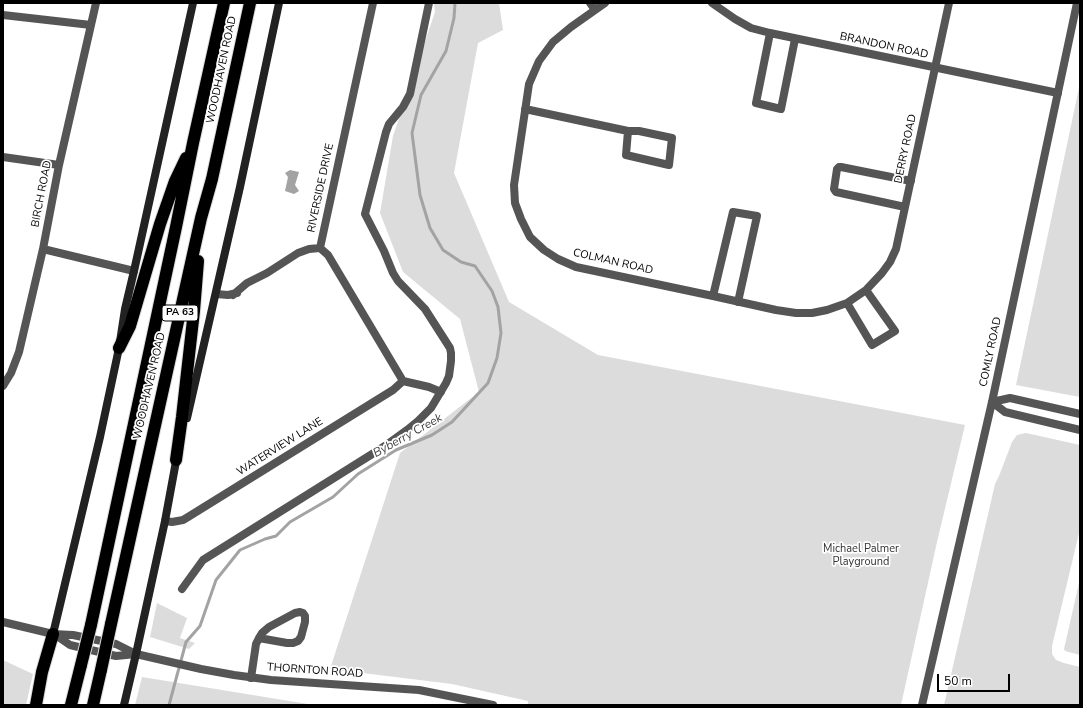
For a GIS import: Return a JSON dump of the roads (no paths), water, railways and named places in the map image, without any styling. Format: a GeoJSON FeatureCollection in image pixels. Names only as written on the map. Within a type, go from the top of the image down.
{"type":"FeatureCollection","features":[{"type":"Feature","properties":{"kind":"highway","name":"WOODHAVEN ROAD"},"geometry":{"type":"LineString","coordinates":[[71,705],[91,625],[224,3]]}},
{"type":"Feature","properties":{"kind":"highway","name":"WOODHAVEN ROAD"},"geometry":{"type":"LineString","coordinates":[[93,705],[201,218],[212,179],[250,3]]}},
{"type":"Feature","properties":{"kind":"highway"},"geometry":{"type":"LineString","coordinates":[[119,348],[130,326],[160,224],[175,181],[193,143]]}},
{"type":"Feature","properties":{"kind":"highway"},"geometry":{"type":"LineString","coordinates":[[176,460],[194,311],[201,218]]}},
{"type":"Feature","properties":{"kind":"highway"},"geometry":{"type":"LineString","coordinates":[[36,705],[42,672],[53,634]]}},
{"type":"Feature","properties":{"kind":"main road"},"geometry":{"type":"LineString","coordinates":[[53,634],[100,436],[119,348],[125,309],[193,3]]}},
{"type":"Feature","properties":{"kind":"main road"},"geometry":{"type":"LineString","coordinates":[[124,705],[165,520],[176,460],[216,294],[279,3]]}},
{"type":"Feature","properties":{"kind":"street","name":"BIRCH ROAD"},"geometry":{"type":"LineString","coordinates":[[3,386],[11,373],[19,352],[43,249],[59,165],[96,3]]}},
{"type":"Feature","properties":{"kind":"street","name":"RIVERSIDE DRIVE"},"geometry":{"type":"LineString","coordinates":[[373,3],[320,248],[328,255],[403,381]]}},
{"type":"Feature","properties":{"kind":"street"},"geometry":{"type":"LineString","coordinates":[[182,589],[204,560],[385,446],[407,430],[431,408],[449,376],[451,369],[450,348],[425,309],[401,284],[393,273],[384,250],[365,214],[387,128],[403,107],[410,94],[428,3]]}},
{"type":"Feature","properties":{"kind":"street","name":"COLMAN ROAD"},"geometry":{"type":"LineString","coordinates":[[605,3],[593,6],[553,42],[539,61],[529,84],[514,185],[515,203],[530,237],[544,250],[558,259],[576,267],[776,310],[796,313],[812,313],[827,310],[847,304],[866,290]]}},
{"type":"Feature","properties":{"kind":"street","name":"BRANDON ROAD"},"geometry":{"type":"LineString","coordinates":[[712,3],[751,28],[770,33],[1058,93]]}},
{"type":"Feature","properties":{"kind":"street","name":"DERRY ROAD"},"geometry":{"type":"LineString","coordinates":[[866,290],[886,268],[896,249],[949,3]]}},
{"type":"Feature","properties":{"kind":"street","name":"COMLY ROAD"},"geometry":{"type":"LineString","coordinates":[[922,705],[992,402],[1077,3]]}},
{"type":"Feature","properties":{"kind":"street"},"geometry":{"type":"LineString","coordinates":[[3,15],[91,25]]}},
{"type":"Feature","properties":{"kind":"street"},"geometry":{"type":"LineString","coordinates":[[770,33],[756,103],[781,109],[795,38]]}},
{"type":"Feature","properties":{"kind":"street"},"geometry":{"type":"LineString","coordinates":[[525,109],[628,131],[639,131],[672,138],[669,165],[626,155],[628,131]]}},
{"type":"Feature","properties":{"kind":"street"},"geometry":{"type":"LineString","coordinates":[[3,157],[59,165]]}},
{"type":"Feature","properties":{"kind":"street"},"geometry":{"type":"LineString","coordinates":[[905,207],[836,192],[834,189],[836,169],[841,166],[911,181]]}},
{"type":"Feature","properties":{"kind":"street"},"geometry":{"type":"LineString","coordinates":[[713,296],[733,212],[757,216],[738,302]]}},
{"type":"Feature","properties":{"kind":"street"},"geometry":{"type":"LineString","coordinates":[[216,294],[234,295],[247,283],[267,273],[298,253],[309,249],[320,248]]}},
{"type":"Feature","properties":{"kind":"street"},"geometry":{"type":"LineString","coordinates":[[43,249],[134,271]]}},
{"type":"Feature","properties":{"kind":"street"},"geometry":{"type":"LineString","coordinates":[[847,304],[872,345],[895,331],[866,290]]}},
{"type":"Feature","properties":{"kind":"street"},"geometry":{"type":"LineString","coordinates":[[403,381],[429,387],[441,392]]}},
{"type":"Feature","properties":{"kind":"street","name":"WATERVIEW LANE"},"geometry":{"type":"LineString","coordinates":[[165,520],[172,522],[183,520],[387,394],[403,381]]}},
{"type":"Feature","properties":{"kind":"street"},"geometry":{"type":"LineString","coordinates":[[992,402],[1010,398],[1080,414]]}},
{"type":"Feature","properties":{"kind":"street"},"geometry":{"type":"LineString","coordinates":[[992,402],[1005,412],[1080,430]]}},
{"type":"Feature","properties":{"kind":"street"},"geometry":{"type":"LineString","coordinates":[[251,678],[254,653],[259,638],[262,633],[269,627],[295,613],[300,612],[305,616],[305,622],[300,637],[298,641],[294,643],[259,638]]}},
{"type":"Feature","properties":{"kind":"street","name":"THORNTON ROAD"},"geometry":{"type":"LineString","coordinates":[[3,622],[53,634],[73,634],[116,644],[136,654],[201,670],[271,680],[419,690],[493,705]]}},
{"type":"Feature","properties":{"kind":"waterway","name":"Byberry Creek"},"geometry":{"type":"LineString","coordinates":[[169,705],[186,642],[200,626],[216,580],[240,550],[276,536],[290,522],[333,497],[358,474],[396,450],[432,435],[452,422],[488,383],[497,358],[501,333],[498,307],[492,291],[475,266],[461,262],[443,250],[430,228],[420,195],[412,133],[421,95],[446,51],[454,18],[455,3]]}},
{"type":"Feature","properties":{"kind":"park label","name":"Michael Palmer Playground"},"geometry":{"type":"Point","coordinates":[861,555]}}]}
